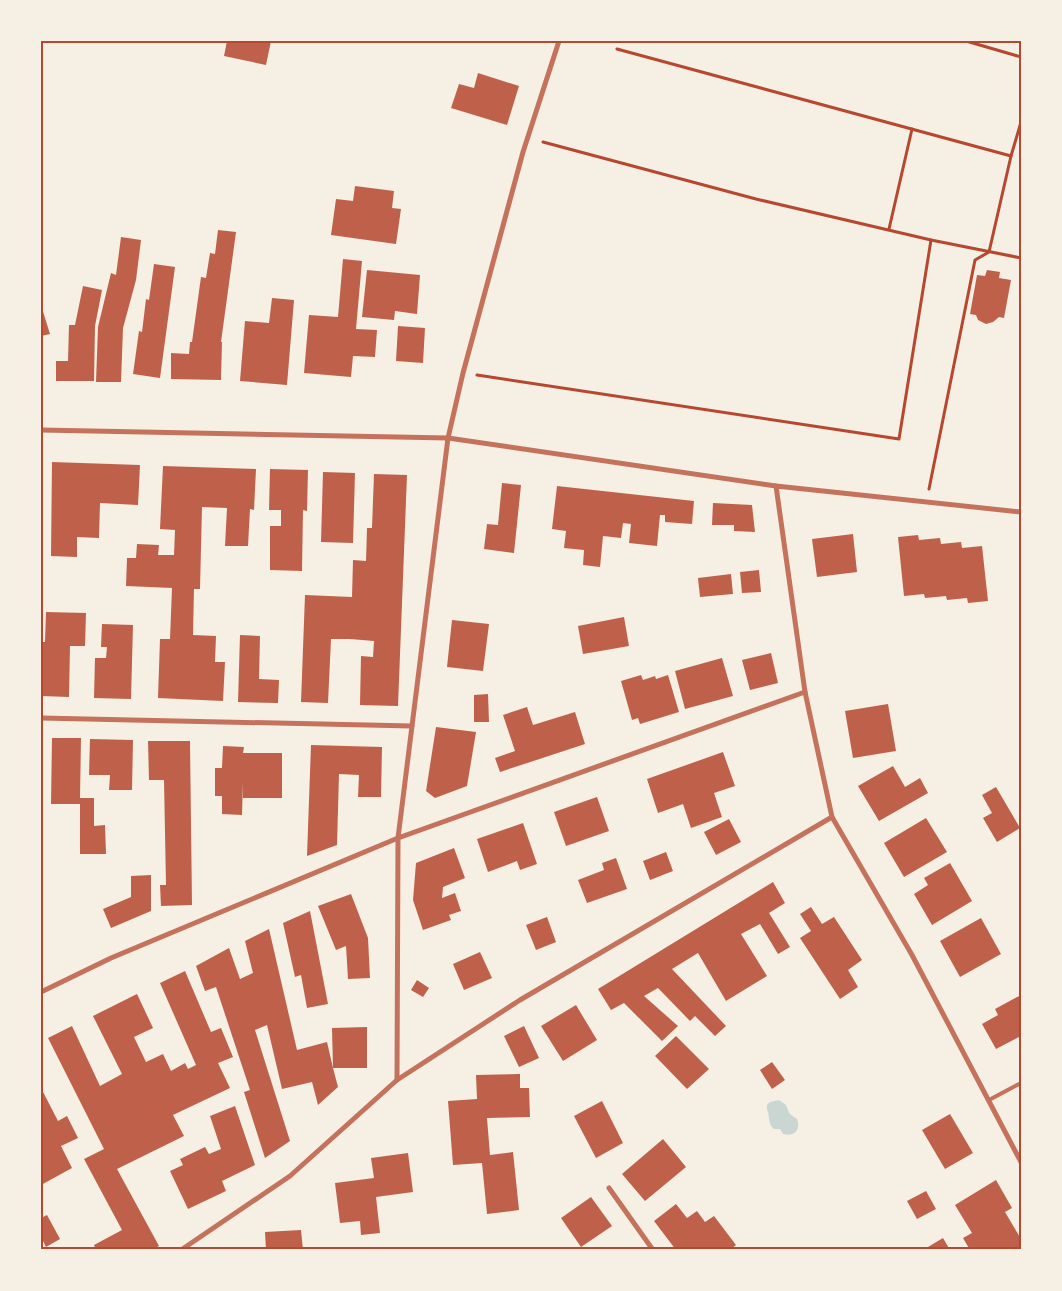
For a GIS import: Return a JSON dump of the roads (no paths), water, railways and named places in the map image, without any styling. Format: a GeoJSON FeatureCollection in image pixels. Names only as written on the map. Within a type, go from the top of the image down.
{"type":"FeatureCollection","features":[{"type":"Feature","properties":{"kind":"street"},"geometry":{"type":"LineString","coordinates":[[397,1080],[398,838],[448,438],[463,373],[523,152],[559,41]]}},
{"type":"Feature","properties":{"kind":"street"},"geometry":{"type":"LineString","coordinates":[[41,430],[448,438],[776,486],[1021,512]]}},
{"type":"Feature","properties":{"kind":"street"},"geometry":{"type":"LineString","coordinates":[[776,486],[805,692],[832,817],[912,955],[1021,1162]]}},
{"type":"Feature","properties":{"kind":"street"},"geometry":{"type":"LineString","coordinates":[[41,992],[111,958],[398,838],[805,692]]}},
{"type":"Feature","properties":{"kind":"street"},"geometry":{"type":"LineString","coordinates":[[41,718],[412,726]]}},
{"type":"Feature","properties":{"kind":"street"},"geometry":{"type":"LineString","coordinates":[[181,1250],[290,1176],[397,1080],[520,1000],[832,817]]}},
{"type":"Feature","properties":{"kind":"street"},"geometry":{"type":"LineString","coordinates":[[610,1188],[653,1250]]}},
{"type":"Feature","properties":{"kind":"lane"},"geometry":{"type":"LineString","coordinates":[[989,1100],[1021,1083]]}}]}
